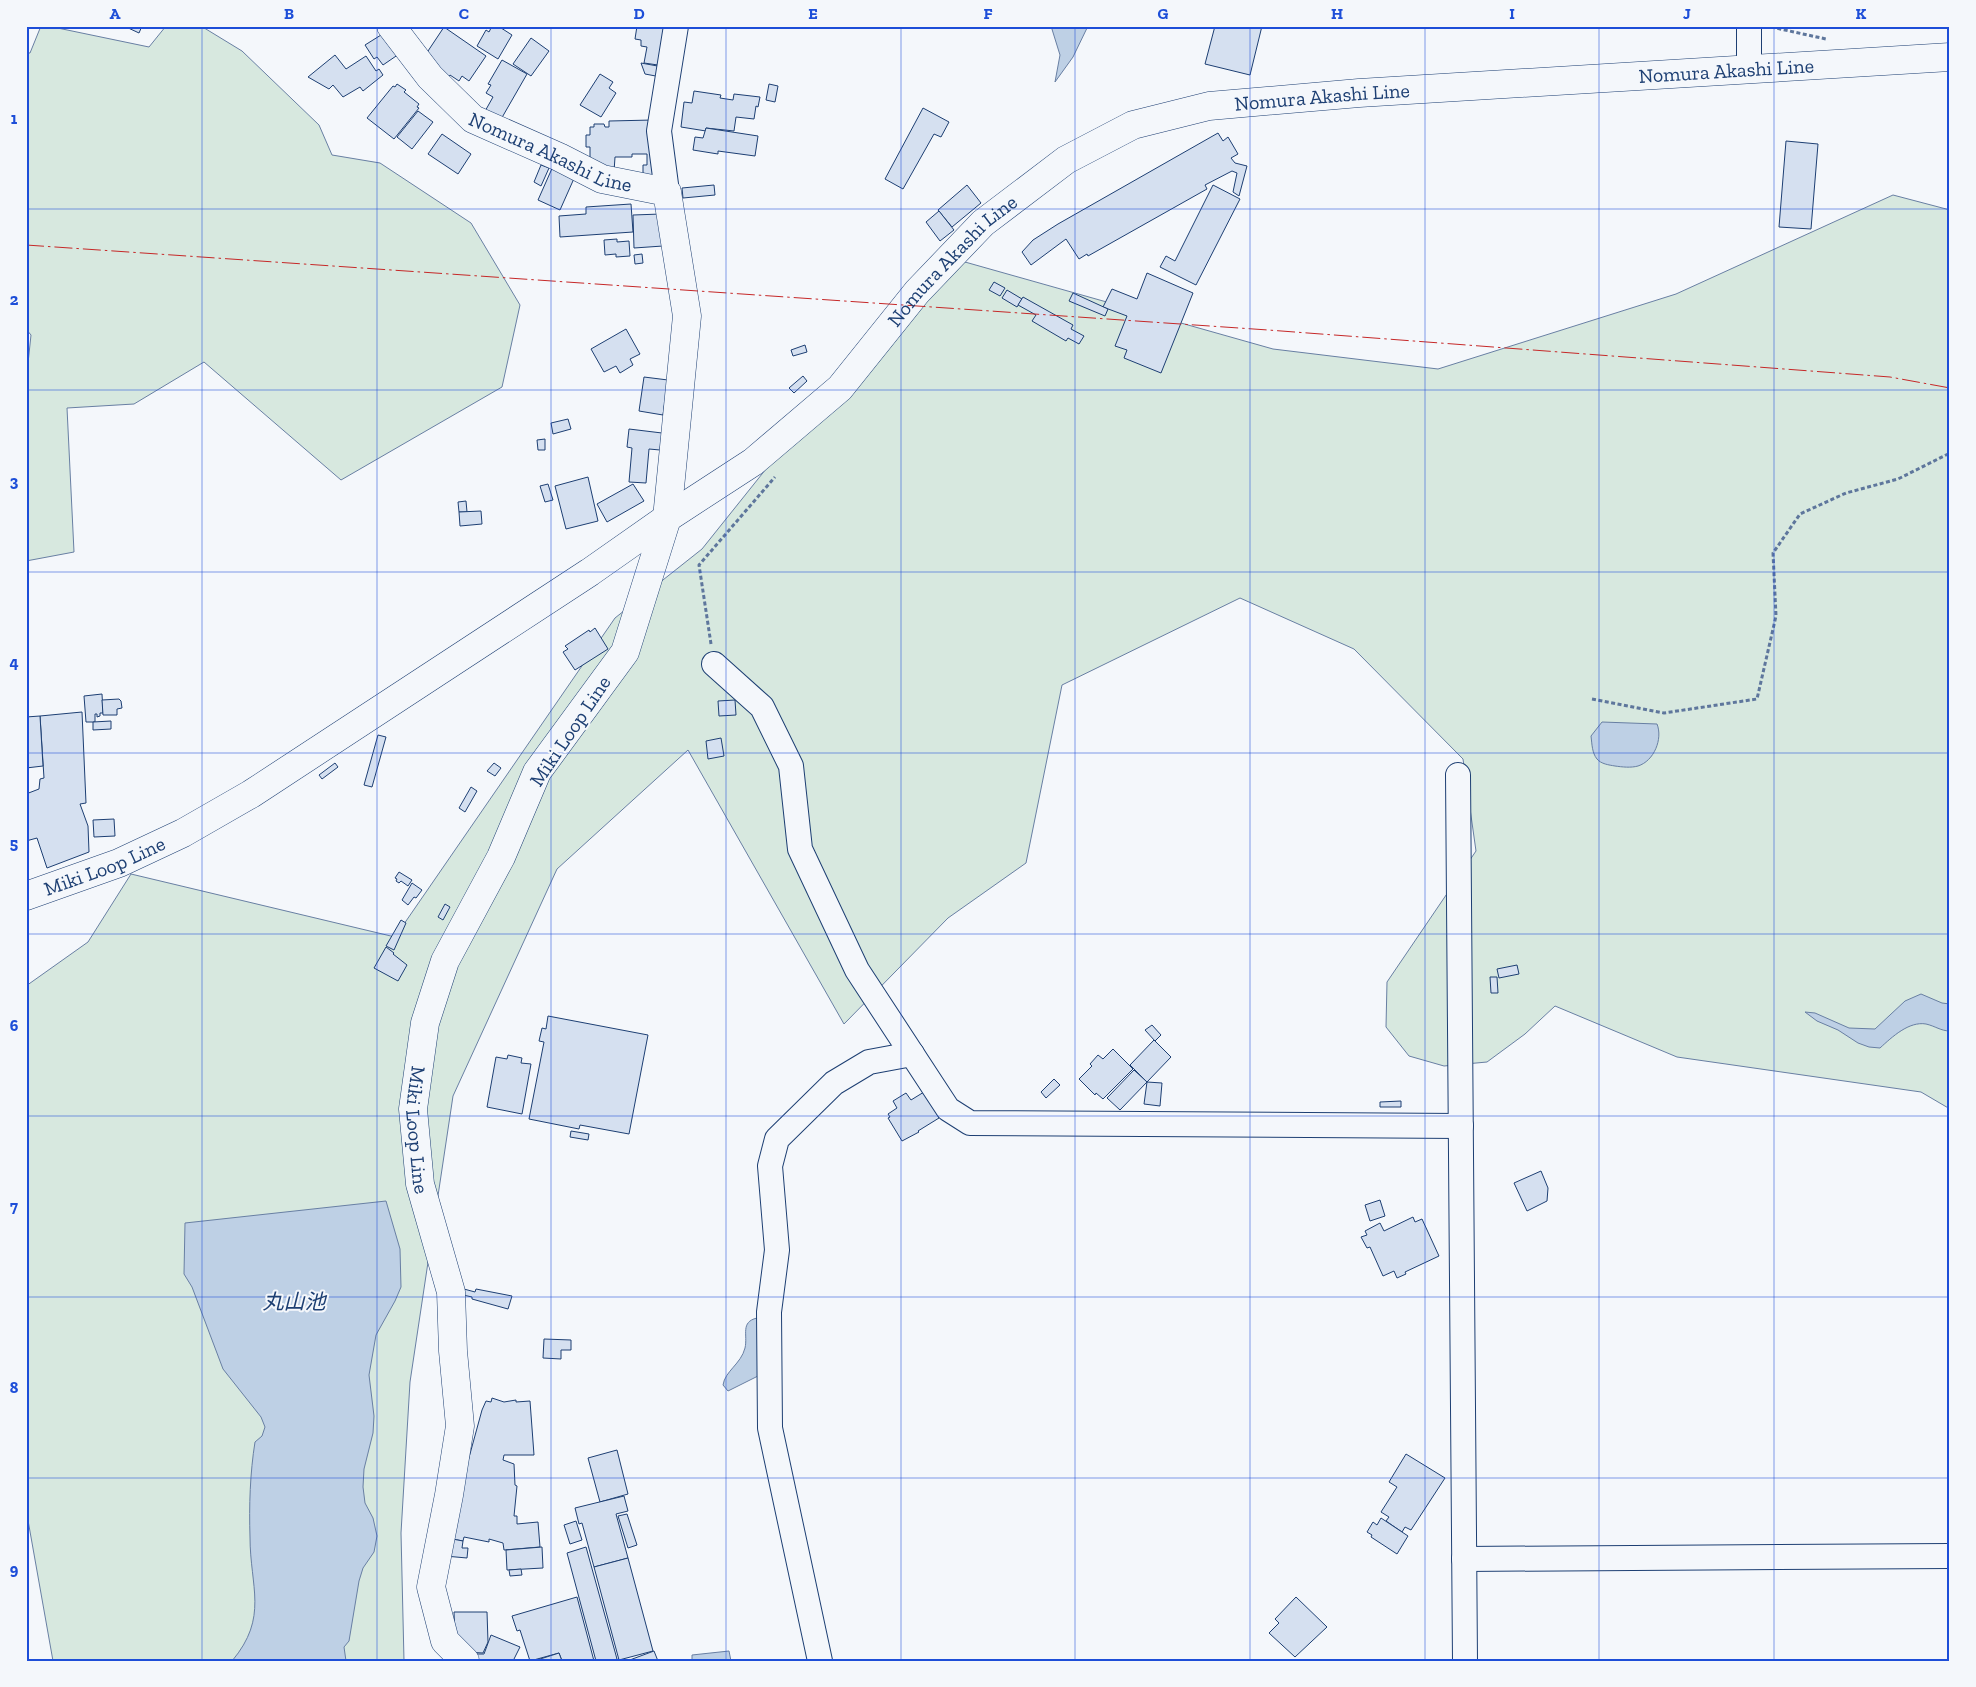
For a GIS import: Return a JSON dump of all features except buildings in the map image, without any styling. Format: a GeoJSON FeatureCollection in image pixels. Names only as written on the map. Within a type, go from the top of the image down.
{"type":"FeatureCollection","features":[{"type":"Feature","properties":{"kind":"main road","name":"Nomura Akashi Line"},"geometry":{"type":"LineString","coordinates":[[391,26],[430,77],[473,119],[559,156],[602,179],[667,192]]}},
{"type":"Feature","properties":{"kind":"main road","name":"Nomura Akashi Line"},"geometry":{"type":"LineString","coordinates":[[667,518],[753,462],[840,388],[917,292],[983,222],[1066,160],[1132,125],[1209,106],[1359,93],[1950,57]]}},
{"type":"Feature","properties":{"kind":"main road"},"geometry":{"type":"LineString","coordinates":[[667,192],[687,316],[667,518]]}},
{"type":"Feature","properties":{"kind":"main road","name":"Miki Loop Line"},"geometry":{"type":"LineString","coordinates":[[26,896],[119,863],[183,833],[251,794],[590,572],[667,518]]}},
{"type":"Feature","properties":{"kind":"main road","name":"Miki Loop Line"},"geometry":{"type":"LineString","coordinates":[[465,1661],[445,1641],[431,1587],[460,1426],[451,1292],[420,1184],[413,1109],[425,1023],[445,961],[501,857],[537,772],[625,652],[667,518]]}},
{"type":"Feature","properties":{"kind":"street"},"geometry":{"type":"LineString","coordinates":[[667,192],[659,131],[676,26]]}},
{"type":"Feature","properties":{"kind":"street"},"geometry":{"type":"LineString","coordinates":[[1749,26],[1749,69]]}},
{"type":"Feature","properties":{"kind":"street"},"geometry":{"type":"LineString","coordinates":[[714,664],[762,707],[791,766],[800,849],[857,970],[948,1109],[970,1123],[1461,1126]]}},
{"type":"Feature","properties":{"kind":"street"},"geometry":{"type":"LineString","coordinates":[[1458,775],[1464,1661]]}},
{"type":"Feature","properties":{"kind":"street"},"geometry":{"type":"LineString","coordinates":[[820,1661],[770,1428],[769,1312],[777,1250],[770,1166],[777,1139],[834,1083],[869,1062],[912,1054]]}},
{"type":"Feature","properties":{"kind":"street"},"geometry":{"type":"LineString","coordinates":[[1464,1559],[1950,1556]]}},
{"type":"Feature","properties":{"kind":"path"},"geometry":{"type":"LineString","coordinates":[[1766,26],[1830,40]]}},
{"type":"Feature","properties":{"kind":"path"},"geometry":{"type":"LineString","coordinates":[[714,664],[699,565],[781,471],[774,444]]}},
{"type":"Feature","properties":{"kind":"path"},"geometry":{"type":"LineString","coordinates":[[1592,699],[1664,713],[1757,699],[1776,616],[1773,553],[1800,514],[1846,493],[1898,479],[1950,453]]}},
{"type":"Feature","properties":{"kind":"shaded area"},"geometry":{"type":"Polygon","coordinates":[[[41,26],[149,47],[166,26],[201,26],[242,51],[319,125],[332,155],[380,163],[471,223],[520,305],[502,387],[341,480],[204,362],[134,404],[67,408],[74,552],[26,561],[26,382],[31,335],[26,329],[26,53],[30,53],[41,26]]]}},
{"type":"Feature","properties":{"kind":"shaded area"},"geometry":{"type":"Polygon","coordinates":[[[1893,195],[1950,210],[1950,1109],[1921,1092],[1677,1057],[1555,1006],[1525,1034],[1487,1062],[1444,1066],[1409,1056],[1386,1027],[1387,982],[1476,851],[1463,759],[1354,649],[1240,598],[1062,685],[1026,863],[948,918],[844,1024],[688,750],[557,869],[453,1096],[410,1382],[401,1533],[404,1661],[53,1661],[26,1509],[26,986],[88,942],[131,874],[395,937],[615,618],[702,549],[846,369],[965,262],[1273,349],[1438,369],[1676,294],[1893,195]]]}},
{"type":"Feature","properties":{"kind":"water"},"geometry":{"type":"Polygon","coordinates":[[[1051,26],[1088,26],[1073,57],[1055,82],[1060,55],[1051,26]]]}},
{"type":"Feature","properties":{"kind":"water"},"geometry":{"type":"Polygon","coordinates":[[[1602,722],[1657,724],[1659,736],[1656,749],[1649,759],[1635,767],[1608,765],[1601,762],[1594,754],[1591,736],[1602,722]]]}},
{"type":"Feature","properties":{"kind":"water"},"geometry":{"type":"Polygon","coordinates":[[[1921,994],[1942,1003],[1950,1004],[1950,1031],[1926,1024],[1913,1025],[1901,1031],[1880,1048],[1858,1043],[1838,1030],[1817,1021],[1805,1012],[1815,1013],[1849,1028],[1875,1029],[1905,1001],[1921,994]]]}},
{"type":"Feature","properties":{"kind":"water","name":"丸山池"},"geometry":{"type":"Polygon","coordinates":[[[386,1201],[400,1249],[401,1287],[376,1335],[369,1375],[374,1416],[373,1433],[364,1469],[363,1487],[365,1503],[373,1518],[377,1536],[374,1552],[363,1568],[359,1581],[349,1641],[344,1647],[346,1661],[232,1661],[243,1645],[254,1616],[250,1490],[255,1442],[262,1436],[265,1427],[261,1417],[223,1369],[192,1287],[184,1274],[185,1223],[386,1201]]]}},
{"type":"Feature","properties":{"kind":"water"},"geometry":{"type":"Polygon","coordinates":[[[757,1318],[761,1322],[758,1376],[728,1391],[723,1385],[724,1380],[743,1354],[748,1323],[757,1318]]]}},
{"type":"Feature","properties":{"kind":"water"},"geometry":{"type":"Polygon","coordinates":[[[729,1651],[731,1661],[692,1661],[692,1655],[729,1651]]]}},
{"type":"Feature","properties":{"kind":"power"},"geometry":{"type":"LineString","coordinates":[[26,245],[1268,330],[1890,377],[1950,388]]}}]}
